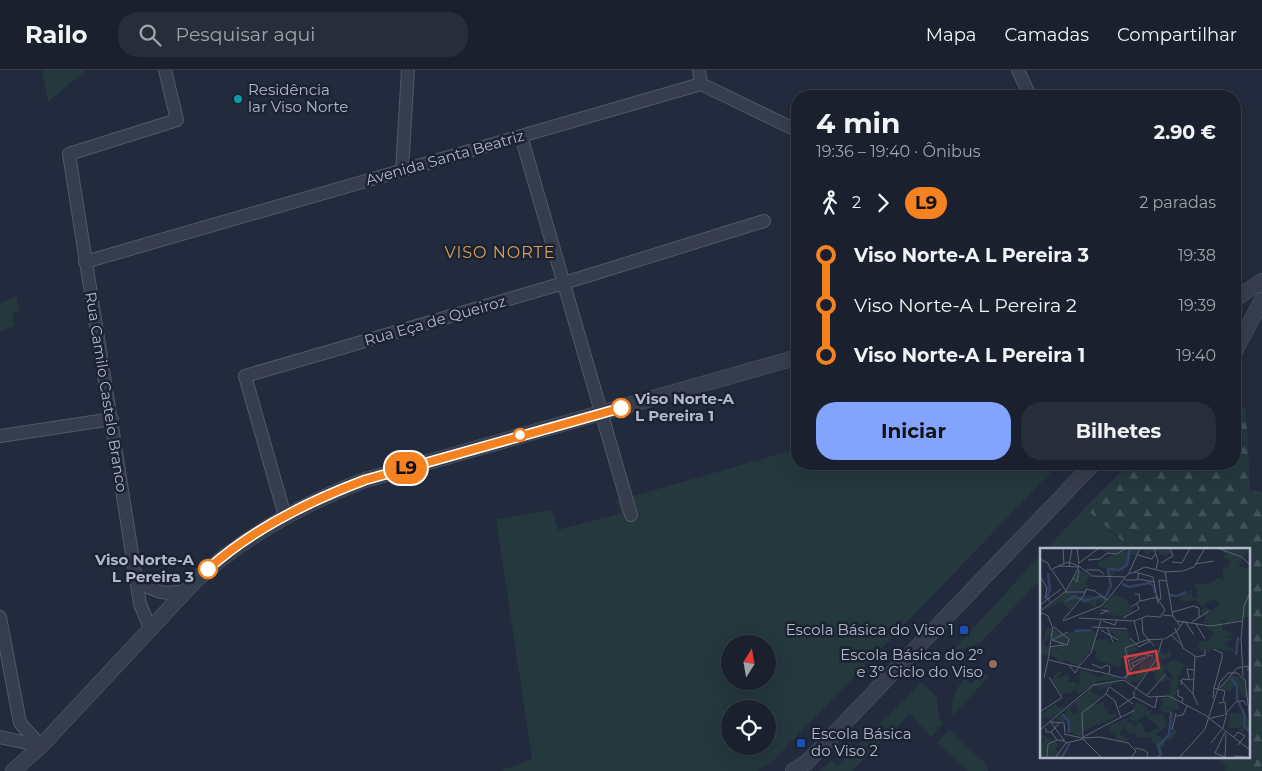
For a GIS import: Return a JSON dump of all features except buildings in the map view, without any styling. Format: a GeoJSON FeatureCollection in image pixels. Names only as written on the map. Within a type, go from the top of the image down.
{"type":"FeatureCollection","features":[{"type":"Feature","properties":{"kind":"street","name":"Rua Camilo Castelo Branco"},"geometry":{"type":"LineString","coordinates":[[150,628],[140,604],[138,581],[133,560],[69,154],[177,120],[165,70]]}},
{"type":"Feature","properties":{"kind":"street"},"geometry":{"type":"LineString","coordinates":[[402,170],[408,70]]}},
{"type":"Feature","properties":{"kind":"street"},"geometry":{"type":"LineString","coordinates":[[699,70],[700,84],[791,128]]}},
{"type":"Feature","properties":{"kind":"street"},"geometry":{"type":"LineString","coordinates":[[1018,70],[1027,90]]}},
{"type":"Feature","properties":{"kind":"street","name":"Avenida Santa Beatriz"},"geometry":{"type":"LineString","coordinates":[[85,262],[700,84]]}},
{"type":"Feature","properties":{"kind":"street"},"geometry":{"type":"LineString","coordinates":[[521,136],[631,515]]}},
{"type":"Feature","properties":{"kind":"street","name":"Rua Eça de Queiroz"},"geometry":{"type":"LineString","coordinates":[[285,516],[245,376],[564,283],[764,221]]}},
{"type":"Feature","properties":{"kind":"street"},"geometry":{"type":"LineString","coordinates":[[1241,295],[1262,281]]}},
{"type":"Feature","properties":{"kind":"street"},"geometry":{"type":"LineString","coordinates":[[1241,339],[1262,300]]}},
{"type":"Feature","properties":{"kind":"street"},"geometry":{"type":"LineString","coordinates":[[17,768],[41,746],[186,590],[222,557],[285,516],[325,495],[365,480],[791,360]]}},
{"type":"Feature","properties":{"kind":"street"},"geometry":{"type":"LineString","coordinates":[[0,436],[112,419]]}},
{"type":"Feature","properties":{"kind":"street"},"geometry":{"type":"LineString","coordinates":[[793,771],[814,754],[1087,470]]}},
{"type":"Feature","properties":{"kind":"street"},"geometry":{"type":"LineString","coordinates":[[138,581],[159,593],[172,594],[186,590]]}},
{"type":"Feature","properties":{"kind":"street"},"geometry":{"type":"LineString","coordinates":[[0,617],[20,723],[41,746]]}},
{"type":"Feature","properties":{"kind":"street"},"geometry":{"type":"LineString","coordinates":[[0,736],[41,746]]}},
{"type":"Feature","properties":{"kind":"green space"},"geometry":{"type":"Polygon","coordinates":[[[42,70],[86,70],[48,102],[42,70]]]}},
{"type":"Feature","properties":{"kind":"green space"},"geometry":{"type":"Polygon","coordinates":[[[17,296],[19,312],[12,313],[15,326],[0,331],[0,303],[17,296]]]}},
{"type":"Feature","properties":{"kind":"green space"},"geometry":{"type":"Polygon","coordinates":[[[1241,405],[1246,409],[1250,490],[1262,492],[1262,771],[1248,771],[1256,763],[1250,751],[1250,548],[1131,548],[1085,508],[1123,470],[1241,470],[1241,405]]]}},
{"type":"Feature","properties":{"kind":"green space"},"geometry":{"type":"Polygon","coordinates":[[[791,451],[791,470],[1053,470],[771,763],[757,771],[500,771],[532,759],[496,519],[552,510],[558,530],[621,513],[616,501],[791,451]]]}},
{"type":"Feature","properties":{"kind":"green space"},"geometry":{"type":"Polygon","coordinates":[[[1085,508],[1130,548],[1077,548],[1073,545],[1071,548],[1047,548],[1085,508]]]}},
{"type":"Feature","properties":{"kind":"green space"},"geometry":{"type":"Polygon","coordinates":[[[1040,555],[1040,580],[981,642],[949,655],[1040,555]]]}},
{"type":"Feature","properties":{"kind":"green space"},"geometry":{"type":"Polygon","coordinates":[[[983,672],[989,677],[953,715],[954,695],[959,686],[965,678],[971,684],[983,672]]]}},
{"type":"Feature","properties":{"kind":"green space"},"geometry":{"type":"Polygon","coordinates":[[[922,682],[937,698],[939,719],[943,723],[931,737],[910,714],[852,771],[819,771],[832,760],[837,766],[922,682]]]}},
{"type":"Feature","properties":{"kind":"green space"},"geometry":{"type":"Polygon","coordinates":[[[949,730],[985,763],[988,771],[968,771],[937,743],[949,730]]]}},
{"type":"Feature","properties":{"kind":"green space"},"geometry":{"type":"Polygon","coordinates":[[[1250,752],[1256,763],[1248,771],[1224,771],[1227,768],[1217,758],[1250,758],[1250,752]]]}},
{"type":"Feature","properties":{"kind":"bus line","name":"L9"},"geometry":{"type":"LineString","coordinates":[[208,569],[256,533],[325,495],[365,480],[621,408]]}},
{"type":"Feature","properties":{"kind":"place","name":"Residência lar Viso Norte"},"geometry":{"type":"Point","coordinates":[238,99]}},
{"type":"Feature","properties":{"kind":"place","name":"Viso Norte-A L Pereira 1"},"geometry":{"type":"Point","coordinates":[621,408]}},
{"type":"Feature","properties":{"kind":"place","name":"Viso Norte-A L Pereira 3"},"geometry":{"type":"Point","coordinates":[208,569]}},
{"type":"Feature","properties":{"kind":"place","name":"Escola Básica do Viso 1"},"geometry":{"type":"Point","coordinates":[964,630]}},
{"type":"Feature","properties":{"kind":"place","name":"Escola Básica do 2º e 3º Ciclo do Viso"},"geometry":{"type":"Point","coordinates":[993,664]}},
{"type":"Feature","properties":{"kind":"place","name":"Escola Básica do Viso 2"},"geometry":{"type":"Point","coordinates":[801,743]}},
{"type":"Feature","properties":{"kind":"district","name":"VISO NORTE"},"geometry":{"type":"Point","coordinates":[500,252]}}]}
